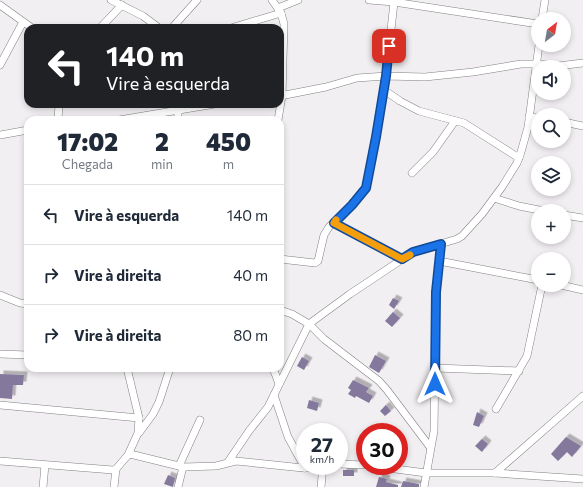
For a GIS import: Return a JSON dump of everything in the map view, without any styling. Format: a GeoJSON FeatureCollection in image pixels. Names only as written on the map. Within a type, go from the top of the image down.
{"type":"FeatureCollection","features":[{"type":"Feature","properties":{"kind":"street"},"geometry":{"type":"LineString","coordinates":[[112,0],[143,16],[154,24]]}},
{"type":"Feature","properties":{"kind":"street"},"geometry":{"type":"LineString","coordinates":[[176,24],[197,0]]}},
{"type":"Feature","properties":{"kind":"street"},"geometry":{"type":"LineString","coordinates":[[272,0],[279,11],[284,24]]}},
{"type":"Feature","properties":{"kind":"street"},"geometry":{"type":"LineString","coordinates":[[242,24],[279,11],[298,0]]}},
{"type":"Feature","properties":{"kind":"street"},"geometry":{"type":"LineString","coordinates":[[369,0],[394,2],[531,23]]}},
{"type":"Feature","properties":{"kind":"street"},"geometry":{"type":"LineString","coordinates":[[543,12],[545,0]]}},
{"type":"Feature","properties":{"kind":"street"},"geometry":{"type":"LineString","coordinates":[[284,259],[315,263],[318,261],[324,235],[366,188],[384,90],[394,2]]}},
{"type":"Feature","properties":{"kind":"street"},"geometry":{"type":"LineString","coordinates":[[0,5],[26,24]]}},
{"type":"Feature","properties":{"kind":"street"},"geometry":{"type":"LineString","coordinates":[[104,24],[122,5]]}},
{"type":"Feature","properties":{"kind":"street"},"geometry":{"type":"LineString","coordinates":[[0,65],[23,22]]}},
{"type":"Feature","properties":{"kind":"street"},"geometry":{"type":"LineString","coordinates":[[571,64],[583,63]]}},
{"type":"Feature","properties":{"kind":"street"},"geometry":{"type":"LineString","coordinates":[[284,95],[326,87],[357,78],[386,76],[425,77],[531,64]]}},
{"type":"Feature","properties":{"kind":"street"},"geometry":{"type":"LineString","coordinates":[[384,90],[400,101],[419,111],[468,125],[519,158]]}},
{"type":"Feature","properties":{"kind":"street"},"geometry":{"type":"LineString","coordinates":[[228,462],[249,431],[268,407],[309,324],[350,294],[413,252],[457,239],[462,236],[482,214],[517,163],[528,127],[532,100]]}},
{"type":"Feature","properties":{"kind":"street"},"geometry":{"type":"LineString","coordinates":[[143,116],[190,108]]}},
{"type":"Feature","properties":{"kind":"street"},"geometry":{"type":"LineString","coordinates":[[178,110],[178,116]]}},
{"type":"Feature","properties":{"kind":"street"},"geometry":{"type":"LineString","coordinates":[[412,173],[433,152],[455,121]]}},
{"type":"Feature","properties":{"kind":"street"},"geometry":{"type":"LineString","coordinates":[[571,123],[583,126]]}},
{"type":"Feature","properties":{"kind":"street"},"geometry":{"type":"LineString","coordinates":[[0,136],[24,131]]}},
{"type":"Feature","properties":{"kind":"street"},"geometry":{"type":"LineString","coordinates":[[494,198],[531,208]]}},
{"type":"Feature","properties":{"kind":"street"},"geometry":{"type":"LineString","coordinates":[[571,216],[583,218]]}},
{"type":"Feature","properties":{"kind":"street"},"geometry":{"type":"LineString","coordinates":[[334,223],[402,259]]}},
{"type":"Feature","properties":{"kind":"street"},"geometry":{"type":"LineString","coordinates":[[424,487],[434,423],[436,292],[441,244]]}},
{"type":"Feature","properties":{"kind":"street"},"geometry":{"type":"LineString","coordinates":[[439,261],[531,279]]}},
{"type":"Feature","properties":{"kind":"street"},"geometry":{"type":"LineString","coordinates":[[571,287],[583,290]]}},
{"type":"Feature","properties":{"kind":"street"},"geometry":{"type":"LineString","coordinates":[[496,409],[527,356],[541,292]]}},
{"type":"Feature","properties":{"kind":"street"},"geometry":{"type":"LineString","coordinates":[[0,294],[24,304]]}},
{"type":"Feature","properties":{"kind":"street"},"geometry":{"type":"LineString","coordinates":[[284,311],[292,314],[309,324],[324,339],[379,381],[430,447]]}},
{"type":"Feature","properties":{"kind":"street"},"geometry":{"type":"LineString","coordinates":[[0,354],[24,355]]}},
{"type":"Feature","properties":{"kind":"street"},"geometry":{"type":"LineString","coordinates":[[435,368],[519,371]]}},
{"type":"Feature","properties":{"kind":"street"},"geometry":{"type":"LineString","coordinates":[[128,372],[139,418],[137,435]]}},
{"type":"Feature","properties":{"kind":"street"},"geometry":{"type":"LineString","coordinates":[[114,487],[116,469],[128,455],[137,435],[153,414],[169,372]]}},
{"type":"Feature","properties":{"kind":"street"},"geometry":{"type":"LineString","coordinates":[[274,372],[279,384]]}},
{"type":"Feature","properties":{"kind":"street"},"geometry":{"type":"LineString","coordinates":[[274,395],[288,437],[296,452]]}},
{"type":"Feature","properties":{"kind":"street"},"geometry":{"type":"LineString","coordinates":[[495,473],[580,404],[583,396]]}},
{"type":"Feature","properties":{"kind":"street"},"geometry":{"type":"LineString","coordinates":[[0,405],[139,418]]}},
{"type":"Feature","properties":{"kind":"street"},"geometry":{"type":"LineString","coordinates":[[178,487],[181,467],[200,420]]}},
{"type":"Feature","properties":{"kind":"street"},"geometry":{"type":"LineString","coordinates":[[128,455],[133,454],[181,467],[216,466],[236,461],[296,467]]}},
{"type":"Feature","properties":{"kind":"street"},"geometry":{"type":"LineString","coordinates":[[0,461],[113,470],[116,469]]}},
{"type":"Feature","properties":{"kind":"street"},"geometry":{"type":"LineString","coordinates":[[43,487],[45,465]]}},
{"type":"Feature","properties":{"kind":"street"},"geometry":{"type":"LineString","coordinates":[[408,471],[426,473],[495,473],[583,479]]}},
{"type":"Feature","properties":{"kind":"street"},"geometry":{"type":"LineString","coordinates":[[321,487],[322,475]]}},
{"type":"Feature","properties":{"kind":"building"},"geometry":{"type":"Polygon","coordinates":[[[393,298],[399,301],[394,309],[389,305],[393,298]]]}},
{"type":"Feature","properties":{"kind":"building"},"geometry":{"type":"Polygon","coordinates":[[[393,312],[400,318],[392,327],[385,321],[393,312]]]}},
{"type":"Feature","properties":{"kind":"building"},"geometry":{"type":"Polygon","coordinates":[[[375,355],[386,361],[379,373],[369,367],[375,355]]]}},
{"type":"Feature","properties":{"kind":"building"},"geometry":{"type":"Polygon","coordinates":[[[302,357],[309,361],[304,370],[297,366],[302,357]]]}},
{"type":"Feature","properties":{"kind":"building"},"geometry":{"type":"Polygon","coordinates":[[[0,374],[24,375],[23,385],[13,385],[12,399],[0,398],[0,374]]]}},
{"type":"Feature","properties":{"kind":"building"},"geometry":{"type":"Polygon","coordinates":[[[353,380],[369,388],[366,392],[373,396],[369,403],[356,396],[355,398],[348,394],[351,390],[348,388],[353,380]]]}},
{"type":"Feature","properties":{"kind":"building"},"geometry":{"type":"Polygon","coordinates":[[[309,400],[319,403],[317,411],[307,408],[309,400]]]}},
{"type":"Feature","properties":{"kind":"building"},"geometry":{"type":"Polygon","coordinates":[[[386,405],[391,411],[385,416],[380,411],[386,405]]]}},
{"type":"Feature","properties":{"kind":"building"},"geometry":{"type":"Polygon","coordinates":[[[477,412],[484,416],[479,427],[473,425],[477,412]]]}},
{"type":"Feature","properties":{"kind":"building"},"geometry":{"type":"Polygon","coordinates":[[[566,437],[581,446],[572,457],[567,452],[558,461],[551,454],[566,437]]]}},
{"type":"Feature","properties":{"kind":"building"},"geometry":{"type":"Polygon","coordinates":[[[482,439],[488,444],[482,452],[475,446],[482,439]]]}},
{"type":"Feature","properties":{"kind":"building"},"geometry":{"type":"Polygon","coordinates":[[[348,470],[354,470],[354,476],[343,476],[348,475],[348,470]]]}},
{"type":"Feature","properties":{"kind":"building"},"geometry":{"type":"Polygon","coordinates":[[[168,475],[175,478],[173,487],[164,484],[168,475]]]}},
{"type":"Feature","properties":{"kind":"building"},"geometry":{"type":"Polygon","coordinates":[[[379,477],[387,479],[386,482],[398,485],[398,487],[376,487],[379,477]]]}},
{"type":"Feature","properties":{"kind":"building"},"geometry":{"type":"Polygon","coordinates":[[[403,481],[419,484],[419,487],[401,487],[403,481]]]}},
{"type":"Feature","properties":{"kind":"slow traffic"},"geometry":{"type":"LineString","coordinates":[[336,220],[334,223],[402,259],[410,255]]}},
{"type":"Feature","properties":{"kind":"route"},"geometry":{"type":"LineString","coordinates":[[389,46],[386,76],[366,188],[334,223],[402,259],[413,252],[441,244],[436,292],[435,384]]}}]}
